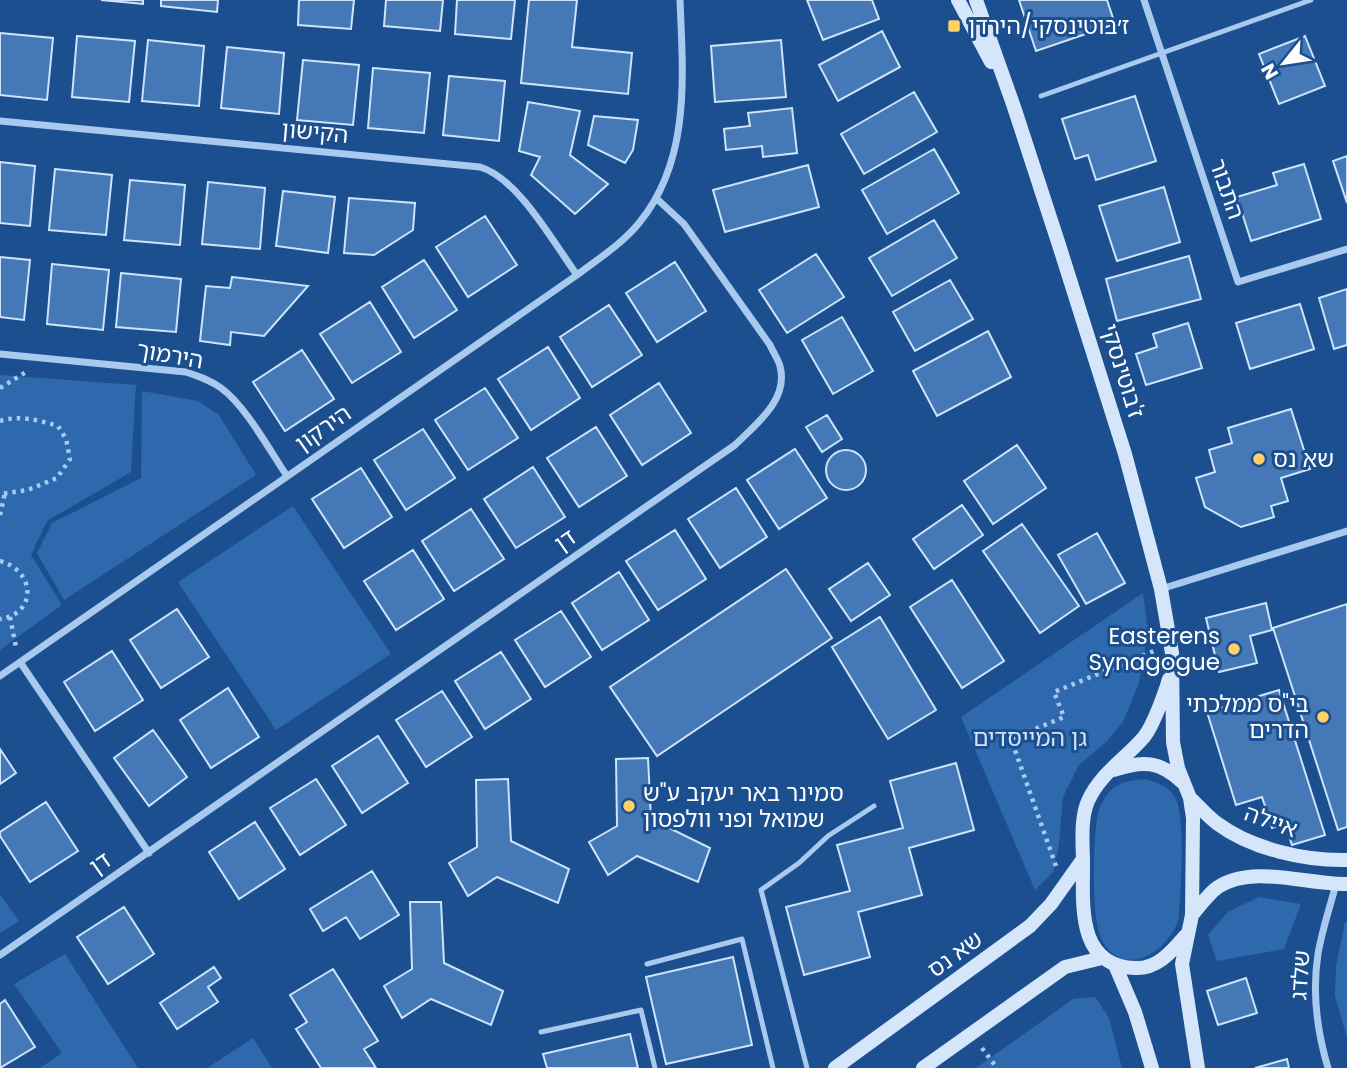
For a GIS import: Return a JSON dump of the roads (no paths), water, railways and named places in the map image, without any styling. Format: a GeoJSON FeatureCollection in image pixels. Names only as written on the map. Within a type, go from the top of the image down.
{"type":"FeatureCollection","features":[{"type":"Feature","properties":{"kind":"street"},"geometry":{"type":"LineString","coordinates":[[656,198],[671,163],[680,118],[683,87],[680,0]]}},
{"type":"Feature","properties":{"kind":"street","name":"ז'בוטינסקי"},"geometry":{"type":"LineString","coordinates":[[958,0],[1014,107]]}},
{"type":"Feature","properties":{"kind":"street","name":"ז'בוטינסקי"},"geometry":{"type":"LineString","coordinates":[[976,0],[1014,107],[1125,454],[1161,589],[1171,648],[1172,742],[1178,768],[1188,791]]}},
{"type":"Feature","properties":{"kind":"street","name":"התבור"},"geometry":{"type":"LineString","coordinates":[[1144,0],[1238,282],[1347,249]]}},
{"type":"Feature","properties":{"kind":"street","name":"הקישון"},"geometry":{"type":"LineString","coordinates":[[0,121],[480,167],[491,170],[516,190],[577,275]]}},
{"type":"Feature","properties":{"kind":"street","name":"הירקון"},"geometry":{"type":"LineString","coordinates":[[0,676],[577,275],[608,252],[638,224],[656,198]]}},
{"type":"Feature","properties":{"kind":"street","name":"דן"},"geometry":{"type":"LineString","coordinates":[[0,955],[735,445],[774,405],[782,385],[780,366],[770,345],[684,224],[656,198]]}},
{"type":"Feature","properties":{"kind":"street","name":"הירמוך"},"geometry":{"type":"LineString","coordinates":[[0,354],[186,372],[204,378],[221,387],[234,399],[287,476]]}},
{"type":"Feature","properties":{"kind":"street"},"geometry":{"type":"LineString","coordinates":[[1161,589],[1347,531]]}},
{"type":"Feature","properties":{"kind":"street","name":"ז'בוטינסקי"},"geometry":{"type":"LineString","coordinates":[[1109,772],[1146,735],[1169,682],[1171,648]]}},
{"type":"Feature","properties":{"kind":"street"},"geometry":{"type":"LineString","coordinates":[[20,662],[149,853]]}},
{"type":"Feature","properties":{"kind":"street"},"geometry":{"type":"LineString","coordinates":[[1152,1068],[1135,1012],[1109,961],[1089,940],[1083,917],[1086,805],[1096,786],[1109,772],[1148,762],[1171,771],[1188,791],[1193,818],[1192,915],[1182,964],[1198,1068]]}},
{"type":"Feature","properties":{"kind":"street","name":"איילה"},"geometry":{"type":"LineString","coordinates":[[1188,791],[1217,824],[1240,837],[1306,857],[1347,860]]}},
{"type":"Feature","properties":{"kind":"street","name":"שא נס"},"geometry":{"type":"LineString","coordinates":[[835,1068],[1020,934],[1051,904],[1083,859]]}},
{"type":"Feature","properties":{"kind":"street"},"geometry":{"type":"LineString","coordinates":[[1192,915],[1218,887],[1240,879],[1265,876],[1342,884]]}},
{"type":"Feature","properties":{"kind":"street","name":"שלדג"},"geometry":{"type":"LineString","coordinates":[[1328,1068],[1318,1034],[1318,953],[1342,884]]}},
{"type":"Feature","properties":{"kind":"street"},"geometry":{"type":"LineString","coordinates":[[923,1068],[1066,967],[1109,961],[1137,968],[1154,965],[1170,954],[1187,934]]}},
{"type":"Feature","properties":{"kind":"lane"},"geometry":{"type":"LineString","coordinates":[[1041,96],[1311,0]]}},
{"type":"Feature","properties":{"kind":"lane"},"geometry":{"type":"LineString","coordinates":[[807,1068],[761,890],[799,863],[828,836],[874,806]]}},
{"type":"Feature","properties":{"kind":"lane"},"geometry":{"type":"LineString","coordinates":[[647,964],[742,939],[773,1068]]}},
{"type":"Feature","properties":{"kind":"lane"},"geometry":{"type":"LineString","coordinates":[[541,1031],[641,1010],[655,1068]]}},
{"type":"Feature","properties":{"kind":"place","name":"ז׳בוטינסקי/הירדן"},"geometry":{"type":"Point","coordinates":[954,26]}},
{"type":"Feature","properties":{"kind":"place","name":"שא נס"},"geometry":{"type":"Point","coordinates":[1259,459]}},
{"type":"Feature","properties":{"kind":"place","name":"Easterens Synagogue"},"geometry":{"type":"Point","coordinates":[1234,649]}},
{"type":"Feature","properties":{"kind":"place","name":"בי\"ס ממלכתי הדרים"},"geometry":{"type":"Point","coordinates":[1323,717]}},
{"type":"Feature","properties":{"kind":"place","name":"סמינר באר יעקב ע\"ש שמואל ופני וולפסון"},"geometry":{"type":"Point","coordinates":[629,806]}},
{"type":"Feature","properties":{"kind":"park label","name":"גן המייסדים"},"geometry":{"type":"Point","coordinates":[1030,738]}}]}
